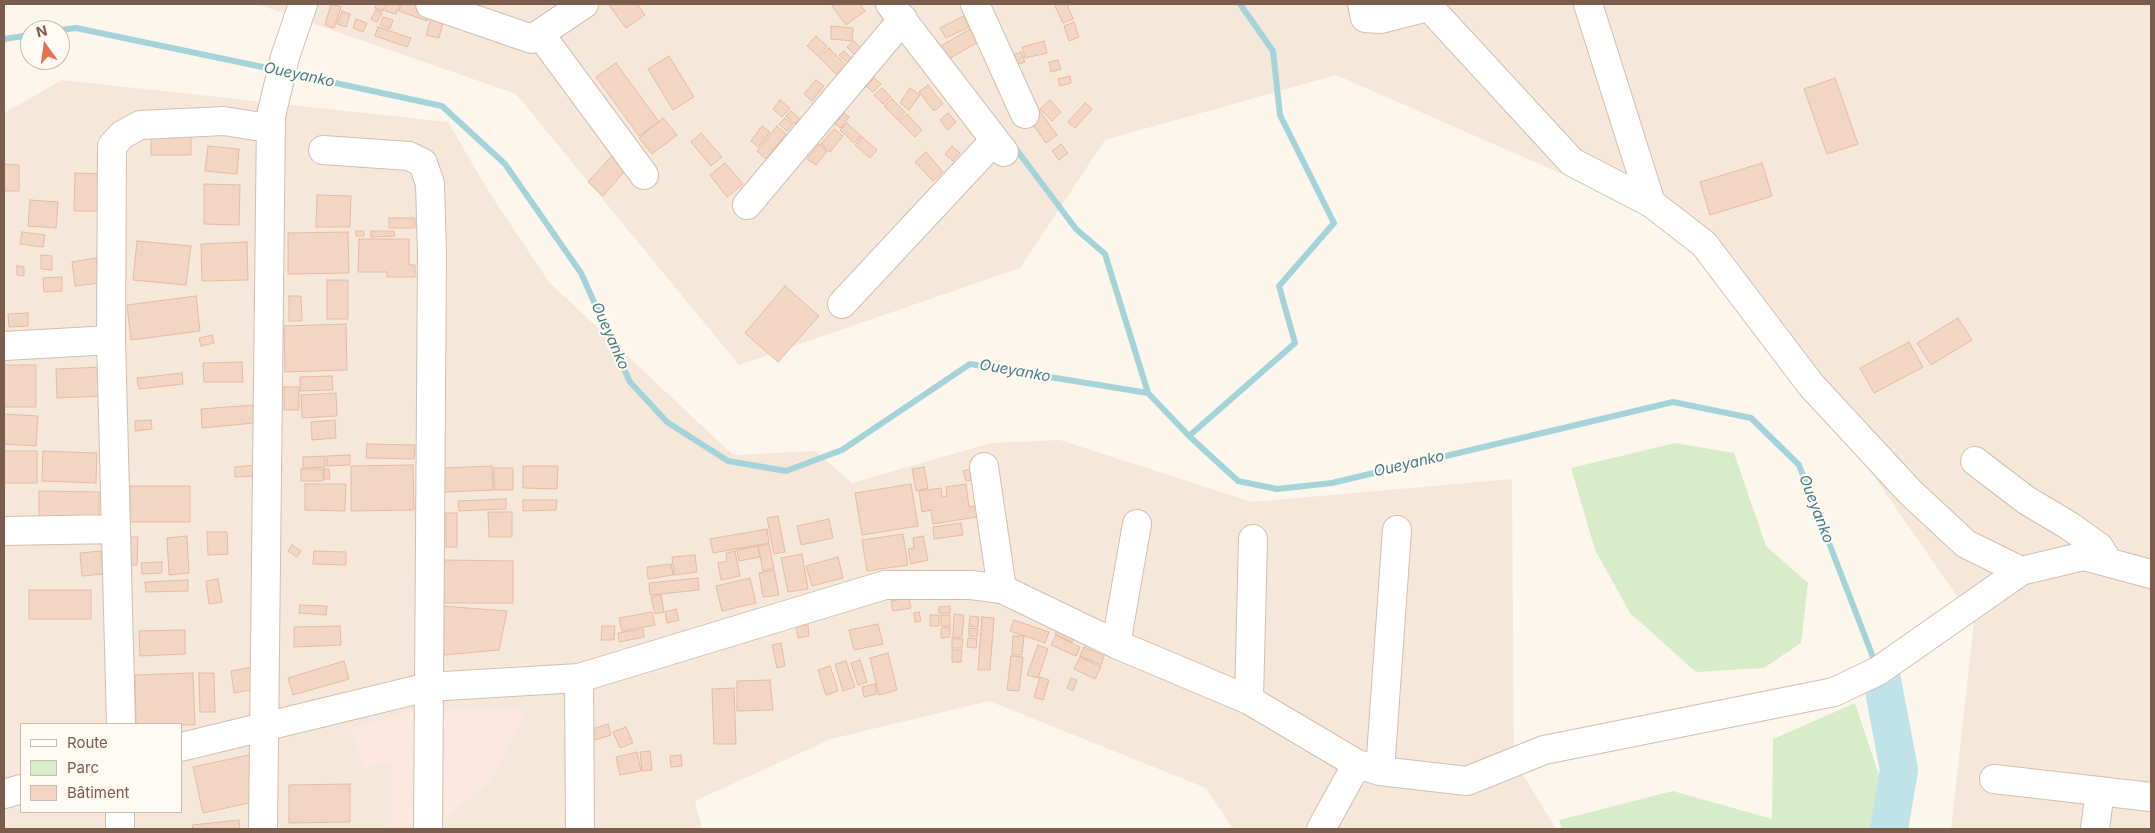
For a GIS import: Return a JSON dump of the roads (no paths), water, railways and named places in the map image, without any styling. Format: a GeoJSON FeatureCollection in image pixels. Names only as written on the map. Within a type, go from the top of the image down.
{"type":"FeatureCollection","features":[{"type":"Feature","properties":{"kind":"street"},"geometry":{"type":"LineString","coordinates":[[264,829],[263,121],[303,4]]}},
{"type":"Feature","properties":{"kind":"street"},"geometry":{"type":"LineString","coordinates":[[430,4],[532,39],[584,4]]}},
{"type":"Feature","properties":{"kind":"street"},"geometry":{"type":"LineString","coordinates":[[975,4],[1025,114]]}},
{"type":"Feature","properties":{"kind":"street"},"geometry":{"type":"LineString","coordinates":[[1362,4],[1365,18],[1381,19],[1434,7],[1572,162],[1651,203],[1704,244],[1811,385],[1910,492],[1966,544],[2021,571]]}},
{"type":"Feature","properties":{"kind":"street"},"geometry":{"type":"LineString","coordinates":[[1588,4],[1651,203]]}},
{"type":"Feature","properties":{"kind":"street"},"geometry":{"type":"LineString","coordinates":[[747,205],[897,12],[999,146],[842,304]]}},
{"type":"Feature","properties":{"kind":"street"},"geometry":{"type":"LineString","coordinates":[[540,34],[644,175]]}},
{"type":"Feature","properties":{"kind":"street"},"geometry":{"type":"LineString","coordinates":[[121,723],[111,340],[112,146],[122,135],[140,125],[263,121]]}},
{"type":"Feature","properties":{"kind":"street"},"geometry":{"type":"LineString","coordinates":[[323,150],[408,156],[423,164],[430,184],[432,253],[428,829]]}},
{"type":"Feature","properties":{"kind":"street"},"geometry":{"type":"LineString","coordinates":[[4,346],[111,340]]}},
{"type":"Feature","properties":{"kind":"street"},"geometry":{"type":"LineString","coordinates":[[1975,461],[2026,500],[2068,525],[2099,547],[2108,562]]}},
{"type":"Feature","properties":{"kind":"street"},"geometry":{"type":"LineString","coordinates":[[984,467],[1002,589]]}},
{"type":"Feature","properties":{"kind":"street"},"geometry":{"type":"LineString","coordinates":[[1116,644],[1137,524]]}},
{"type":"Feature","properties":{"kind":"street"},"geometry":{"type":"LineString","coordinates":[[4,531],[116,529]]}},
{"type":"Feature","properties":{"kind":"street"},"geometry":{"type":"LineString","coordinates":[[1321,829],[1368,768],[1397,530]]}},
{"type":"Feature","properties":{"kind":"street"},"geometry":{"type":"LineString","coordinates":[[1248,700],[1253,539]]}},
{"type":"Feature","properties":{"kind":"street"},"geometry":{"type":"LineString","coordinates":[[182,747],[428,687],[579,678],[885,585],[971,585],[1002,589],[1116,644],[1248,700],[1368,768],[1467,781],[1544,750],[1834,692],[1878,671],[2021,571],[2084,556],[2151,574]]}},
{"type":"Feature","properties":{"kind":"street"},"geometry":{"type":"LineString","coordinates":[[579,678],[580,829]]}},
{"type":"Feature","properties":{"kind":"street"},"geometry":{"type":"LineString","coordinates":[[1994,779],[2151,797]]}},
{"type":"Feature","properties":{"kind":"street"},"geometry":{"type":"LineString","coordinates":[[4,794],[20,789]]}},
{"type":"Feature","properties":{"kind":"street"},"geometry":{"type":"LineString","coordinates":[[2095,829],[2100,791]]}},
{"type":"Feature","properties":{"kind":"street"},"geometry":{"type":"LineString","coordinates":[[120,813],[120,829]]}},
{"type":"Feature","properties":{"kind":"waterway"},"geometry":{"type":"LineString","coordinates":[[1189,436],[1295,343],[1279,286],[1334,223],[1280,115],[1273,51],[1240,4]]}},
{"type":"Feature","properties":{"kind":"waterway","name":"Oueyanko"},"geometry":{"type":"LineString","coordinates":[[70,29],[76,28],[277,70]]}},
{"type":"Feature","properties":{"kind":"waterway","name":"Oueyanko"},"geometry":{"type":"LineString","coordinates":[[4,39],[20,37]]}},
{"type":"Feature","properties":{"kind":"waterway","name":"Oueyanko"},"geometry":{"type":"LineString","coordinates":[[289,73],[442,106],[505,164],[581,273],[630,382],[667,422],[728,461],[786,471],[842,450],[970,364],[1148,393],[1189,436],[1238,481],[1277,489],[1332,483],[1673,402],[1751,418],[1799,465],[1876,665]]}},
{"type":"Feature","properties":{"kind":"waterway"},"geometry":{"type":"LineString","coordinates":[[1013,145],[1076,229],[1105,254],[1148,393]]}},
{"type":"Feature","properties":{"kind":"waterway"},"geometry":{"type":"LineString","coordinates":[[1882,680],[1899,770],[1889,829]]}}]}
